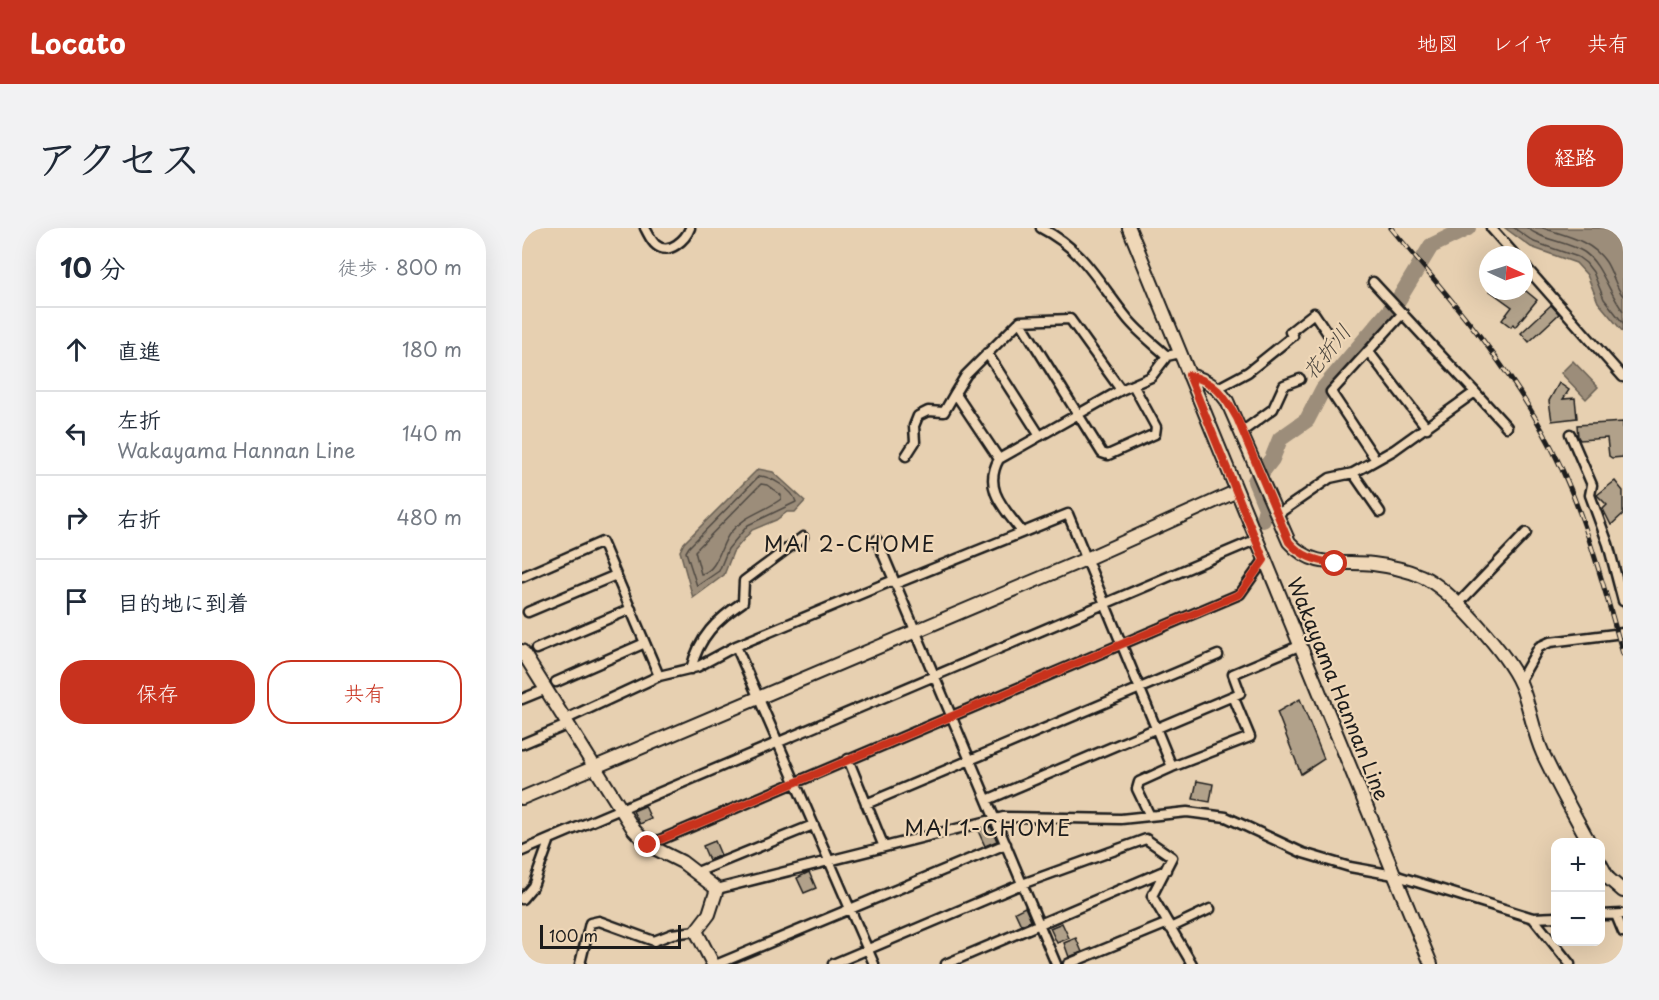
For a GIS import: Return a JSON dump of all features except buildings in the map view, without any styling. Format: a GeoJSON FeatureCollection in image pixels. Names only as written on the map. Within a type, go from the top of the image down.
{"type":"FeatureCollection","features":[{"type":"Feature","properties":{"kind":"main road","name":"Wakayama Hannan Line"},"geometry":{"type":"LineString","coordinates":[[1129,228],[1235,492],[1431,964]]}},
{"type":"Feature","properties":{"kind":"main road"},"geometry":{"type":"LineString","coordinates":[[1189,375],[1206,380],[1218,388],[1243,431],[1289,542],[1299,553],[1313,560],[1335,564],[1396,567],[1440,585],[1501,651],[1519,681],[1542,751],[1586,838]]}},
{"type":"Feature","properties":{"kind":"main road"},"geometry":{"type":"LineString","coordinates":[[522,798],[1086,559],[1235,492]]}},
{"type":"Feature","properties":{"kind":"main road"},"geometry":{"type":"LineString","coordinates":[[522,651],[544,690],[634,830],[648,845],[697,872],[717,889],[709,914],[696,931],[713,964]]}},
{"type":"Feature","properties":{"kind":"main road"},"geometry":{"type":"LineString","coordinates":[[1605,872],[1623,891]]}},
{"type":"Feature","properties":{"kind":"street"},"geometry":{"type":"LineString","coordinates":[[645,228],[656,245],[663,248],[672,248],[687,236],[690,228]]}},
{"type":"Feature","properties":{"kind":"street"},"geometry":{"type":"LineString","coordinates":[[1041,228],[1064,240],[1086,261],[1128,319],[1167,356]]}},
{"type":"Feature","properties":{"kind":"street"},"geometry":{"type":"LineString","coordinates":[[1491,228],[1507,246]]}},
{"type":"Feature","properties":{"kind":"street"},"geometry":{"type":"LineString","coordinates":[[1533,275],[1623,376]]}},
{"type":"Feature","properties":{"kind":"street"},"geometry":{"type":"LineString","coordinates":[[1373,282],[1508,427]]}},
{"type":"Feature","properties":{"kind":"street"},"geometry":{"type":"LineString","coordinates":[[1376,460],[1331,392],[1403,313]]}},
{"type":"Feature","properties":{"kind":"street"},"geometry":{"type":"LineString","coordinates":[[1218,388],[1264,361],[1293,336],[1290,332],[1314,314],[1328,334]]}},
{"type":"Feature","properties":{"kind":"street"},"geometry":{"type":"LineString","coordinates":[[906,456],[915,442],[914,426],[918,416],[928,411],[944,412],[966,375],[1020,321],[1070,319],[1121,390]]}},
{"type":"Feature","properties":{"kind":"street"},"geometry":{"type":"LineString","coordinates":[[1020,321],[1102,453],[1108,455],[1155,434],[1156,427],[1133,384]]}},
{"type":"Feature","properties":{"kind":"street"},"geometry":{"type":"LineString","coordinates":[[1368,351],[1426,428]]}},
{"type":"Feature","properties":{"kind":"street"},"geometry":{"type":"LineString","coordinates":[[987,353],[1040,436]]}},
{"type":"Feature","properties":{"kind":"street"},"geometry":{"type":"LineString","coordinates":[[1022,532],[994,495],[994,468],[999,459],[1121,390],[1151,377],[1167,356],[1180,353]]}},
{"type":"Feature","properties":{"kind":"street"},"geometry":{"type":"LineString","coordinates":[[1243,431],[1273,409],[1279,401],[1284,385],[1300,379]]}},
{"type":"Feature","properties":{"kind":"street"},"geometry":{"type":"LineString","coordinates":[[1278,514],[1330,478],[1353,472],[1376,460],[1426,428],[1475,392]]}},
{"type":"Feature","properties":{"kind":"street"},"geometry":{"type":"LineString","coordinates":[[955,393],[999,459]]}},
{"type":"Feature","properties":{"kind":"street"},"geometry":{"type":"LineString","coordinates":[[1570,434],[1592,485],[1590,495],[1608,544],[1623,601]]}},
{"type":"Feature","properties":{"kind":"street"},"geometry":{"type":"LineString","coordinates":[[1353,472],[1380,512]]}},
{"type":"Feature","properties":{"kind":"street"},"geometry":{"type":"LineString","coordinates":[[522,744],[659,676],[691,669],[736,646],[1068,514],[1172,767]]}},
{"type":"Feature","properties":{"kind":"street"},"geometry":{"type":"LineString","coordinates":[[1458,604],[1526,533]]}},
{"type":"Feature","properties":{"kind":"street"},"geometry":{"type":"LineString","coordinates":[[691,669],[698,645],[707,631],[720,617],[743,602],[744,581],[803,537]]}},
{"type":"Feature","properties":{"kind":"street"},"geometry":{"type":"LineString","coordinates":[[877,540],[1056,964]]}},
{"type":"Feature","properties":{"kind":"street"},"geometry":{"type":"LineString","coordinates":[[522,850],[777,740],[1255,540]]}},
{"type":"Feature","properties":{"kind":"street"},"geometry":{"type":"LineString","coordinates":[[522,577],[602,542],[659,676]]}},
{"type":"Feature","properties":{"kind":"street"},"geometry":{"type":"LineString","coordinates":[[648,845],[951,714],[1240,594],[1264,560]]}},
{"type":"Feature","properties":{"kind":"street"},"geometry":{"type":"LineString","coordinates":[[528,612],[616,574]]}},
{"type":"Feature","properties":{"kind":"street"},"geometry":{"type":"LineString","coordinates":[[536,649],[631,609]]}},
{"type":"Feature","properties":{"kind":"street"},"geometry":{"type":"LineString","coordinates":[[1519,681],[1539,647],[1550,642],[1623,633]]}},
{"type":"Feature","properties":{"kind":"street"},"geometry":{"type":"LineString","coordinates":[[556,682],[645,643]]}},
{"type":"Feature","properties":{"kind":"street"},"geometry":{"type":"LineString","coordinates":[[736,646],[874,964]]}},
{"type":"Feature","properties":{"kind":"street"},"geometry":{"type":"LineString","coordinates":[[987,800],[1240,693],[1233,674],[1299,646]]}},
{"type":"Feature","properties":{"kind":"street"},"geometry":{"type":"LineString","coordinates":[[866,804],[1218,655]]}},
{"type":"Feature","properties":{"kind":"street"},"geometry":{"type":"LineString","coordinates":[[522,699],[544,690]]}},
{"type":"Feature","properties":{"kind":"street"},"geometry":{"type":"LineString","coordinates":[[1150,816],[1137,789],[1139,782],[1250,737],[1233,696]]}},
{"type":"Feature","properties":{"kind":"street"},"geometry":{"type":"LineString","coordinates":[[848,759],[884,847]]}},
{"type":"Feature","properties":{"kind":"street"},"geometry":{"type":"LineString","coordinates":[[717,889],[995,819],[1121,819],[1187,812],[1226,817],[1303,853],[1350,867],[1394,875],[1533,918],[1551,917]]}},
{"type":"Feature","properties":{"kind":"street"},"geometry":{"type":"LineString","coordinates":[[697,872],[813,825]]}},
{"type":"Feature","properties":{"kind":"street"},"geometry":{"type":"LineString","coordinates":[[833,964],[1023,884],[1146,838],[1172,857],[1152,896],[1188,963]]}},
{"type":"Feature","properties":{"kind":"street"},"geometry":{"type":"LineString","coordinates":[[522,899],[533,886],[550,839]]}},
{"type":"Feature","properties":{"kind":"street"},"geometry":{"type":"LineString","coordinates":[[718,964],[1006,844]]}},
{"type":"Feature","properties":{"kind":"street"},"geometry":{"type":"LineString","coordinates":[[946,964],[1167,870]]}},
{"type":"Feature","properties":{"kind":"street"},"geometry":{"type":"LineString","coordinates":[[1068,964],[1210,909]]}},
{"type":"Feature","properties":{"kind":"street"},"geometry":{"type":"LineString","coordinates":[[1619,914],[1623,932]]}},
{"type":"Feature","properties":{"kind":"street"},"geometry":{"type":"LineString","coordinates":[[1533,918],[1570,964]]}},
{"type":"Feature","properties":{"kind":"street"},"geometry":{"type":"LineString","coordinates":[[580,964],[590,923],[599,921],[654,940],[672,934],[696,931]]}},
{"type":"Feature","properties":{"kind":"water"},"geometry":{"type":"Polygon","coordinates":[[[1505,228],[1623,228],[1623,332],[1598,302],[1587,275],[1576,263],[1530,246],[1505,228]]]}},
{"type":"Feature","properties":{"kind":"water"},"geometry":{"type":"Polygon","coordinates":[[[1573,361],[1598,387],[1586,399],[1561,373],[1573,361]]]}},
{"type":"Feature","properties":{"kind":"water"},"geometry":{"type":"Polygon","coordinates":[[[758,469],[773,472],[805,501],[795,512],[787,512],[776,520],[752,530],[733,552],[724,575],[693,598],[680,551],[684,543],[758,469]]]}},
{"type":"Feature","properties":{"kind":"waterway","name":"花折川"},"geometry":{"type":"LineString","coordinates":[[1263,520],[1266,508],[1255,481],[1272,459],[1280,439],[1307,420],[1323,389],[1397,302],[1431,246],[1468,228]]}},
{"type":"Feature","properties":{"kind":"railway"},"geometry":{"type":"LineString","coordinates":[[1391,228],[1490,350],[1541,428],[1579,510],[1623,654]]}},
{"type":"Feature","properties":{"kind":"district","name":"MAI 2-CHOME"},"geometry":{"type":"Point","coordinates":[850,545]}},
{"type":"Feature","properties":{"kind":"district","name":"MAI 1-CHOME"},"geometry":{"type":"Point","coordinates":[988,829]}},
{"type":"Feature","properties":{"kind":"route"},"geometry":{"type":"LineString","coordinates":[[648,845],[951,714],[1240,594],[1264,560],[1189,375],[1206,380],[1218,388],[1227,401],[1237,418],[1289,542],[1299,553],[1313,560],[1335,564]]}}]}
